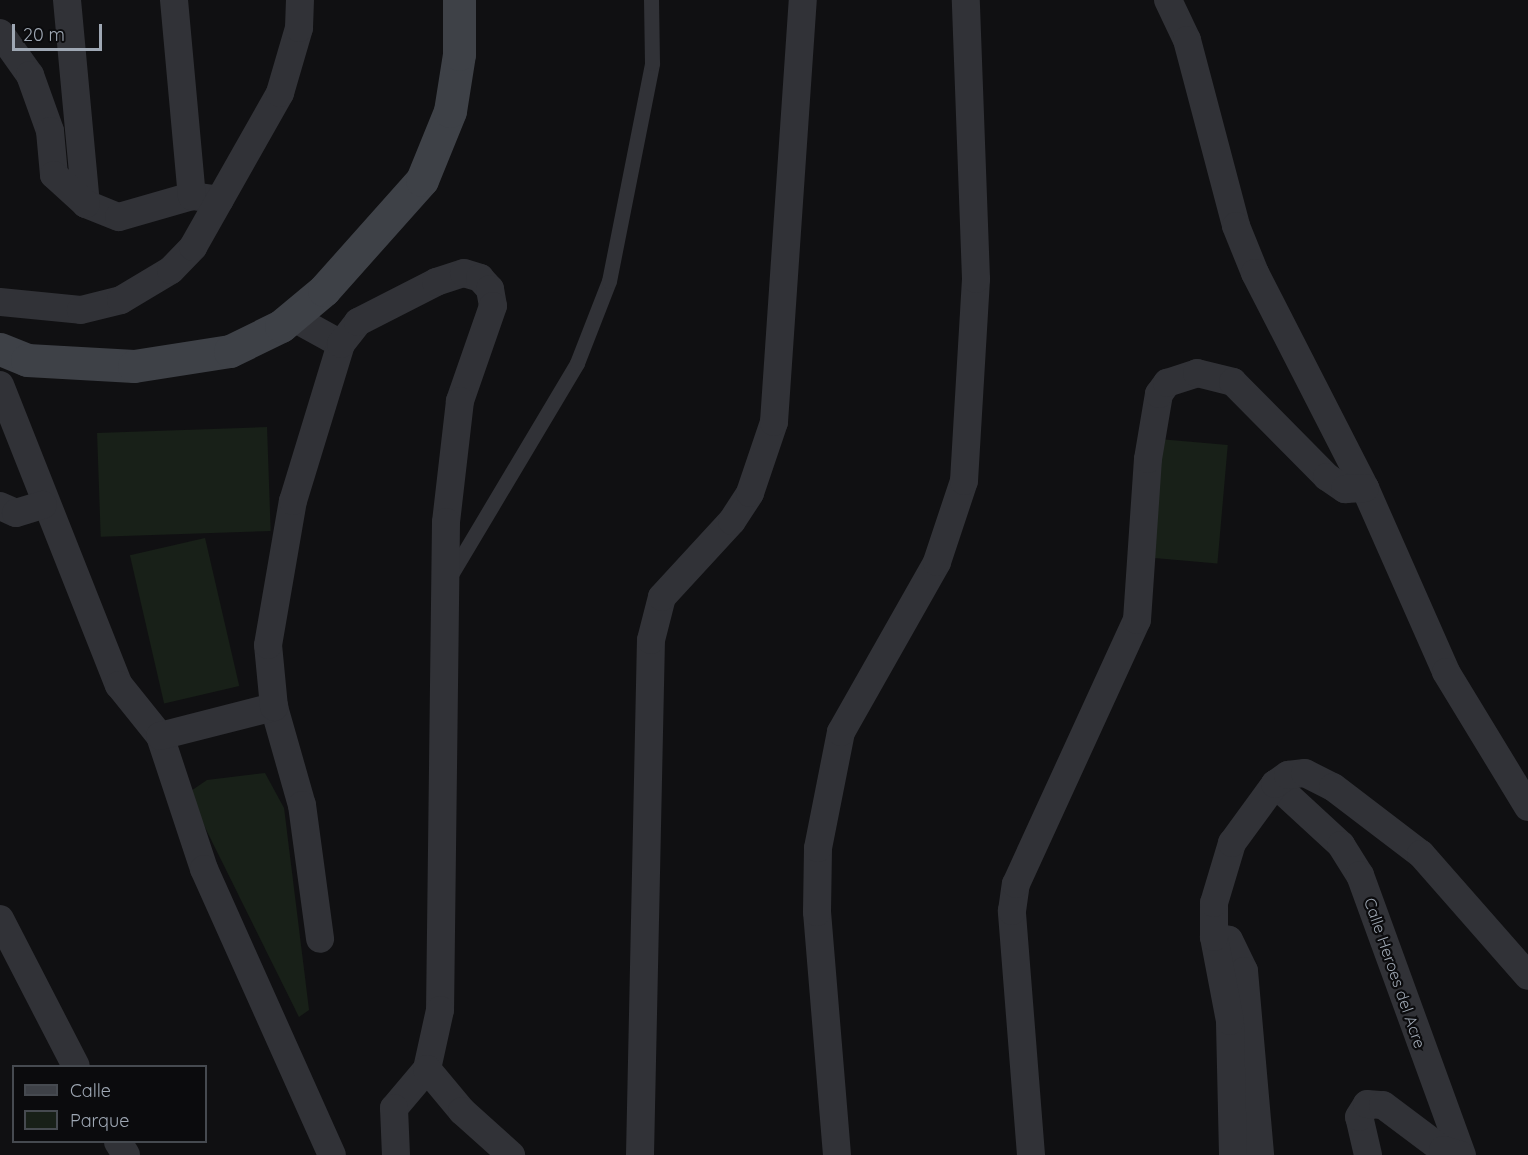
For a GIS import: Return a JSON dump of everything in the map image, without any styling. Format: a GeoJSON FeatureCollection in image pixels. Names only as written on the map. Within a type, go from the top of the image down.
{"type":"FeatureCollection","features":[{"type":"Feature","properties":{"kind":"street"},"geometry":{"type":"LineString","coordinates":[[67,0],[86,204]]}},
{"type":"Feature","properties":{"kind":"street"},"geometry":{"type":"LineString","coordinates":[[174,0],[192,196]]}},
{"type":"Feature","properties":{"kind":"street"},"geometry":{"type":"LineString","coordinates":[[0,302],[81,310],[121,300],[178,262],[220,200],[284,83],[299,28],[300,0]]}},
{"type":"Feature","properties":{"kind":"street"},"geometry":{"type":"LineString","coordinates":[[0,349],[27,360],[134,366],[230,351],[292,317],[386,226],[422,180],[450,111],[459,54],[459,0]]}},
{"type":"Feature","properties":{"kind":"street"},"geometry":{"type":"LineString","coordinates":[[640,1155],[651,640],[662,597],[732,522],[750,493],[774,422],[802,0]]}},
{"type":"Feature","properties":{"kind":"street"},"geometry":{"type":"LineString","coordinates":[[837,1155],[817,912],[818,848],[841,732],[937,562],[964,481],[976,279],[966,0]]}},
{"type":"Feature","properties":{"kind":"street"},"geometry":{"type":"LineString","coordinates":[[1168,0],[1187,40],[1243,245],[1365,488],[1446,672],[1528,807]]}},
{"type":"Feature","properties":{"kind":"street"},"geometry":{"type":"LineString","coordinates":[[0,33],[30,75],[50,131],[54,175],[86,204],[119,217],[192,196],[220,200]]}},
{"type":"Feature","properties":{"kind":"street"},"geometry":{"type":"LineString","coordinates":[[320,939],[302,805],[274,707],[268,645],[293,501],[341,344],[358,322],[436,282],[464,273],[490,289],[493,306],[487,334],[460,402],[445,584],[441,999],[427,1069],[394,1108],[396,1155]]}},
{"type":"Feature","properties":{"kind":"street"},"geometry":{"type":"LineString","coordinates":[[292,317],[341,344]]}},
{"type":"Feature","properties":{"kind":"street"},"geometry":{"type":"LineString","coordinates":[[1031,1155],[1015,893],[1027,850],[1137,620],[1148,459],[1159,394],[1167,383],[1197,373],[1233,382],[1328,477],[1345,489],[1365,488]]}},
{"type":"Feature","properties":{"kind":"street"},"geometry":{"type":"LineString","coordinates":[[0,385],[43,505],[119,685],[160,736],[204,869],[332,1155]]}},
{"type":"Feature","properties":{"kind":"street"},"geometry":{"type":"LineString","coordinates":[[0,506],[16,513],[43,505]]}},
{"type":"Feature","properties":{"kind":"street"},"geometry":{"type":"LineString","coordinates":[[160,736],[274,707]]}},
{"type":"Feature","properties":{"kind":"street"},"geometry":{"type":"LineString","coordinates":[[1233,1155],[1230,1021],[1214,937],[1214,903],[1232,843],[1275,784],[1305,773],[1385,824],[1447,877],[1496,944],[1528,976]]}},
{"type":"Feature","properties":{"kind":"street","name":"Calle Heroes del Acre"},"geometry":{"type":"LineString","coordinates":[[1275,784],[1341,844],[1360,875],[1461,1155]]}},
{"type":"Feature","properties":{"kind":"street"},"geometry":{"type":"LineString","coordinates":[[0,920],[75,1065]]}},
{"type":"Feature","properties":{"kind":"street"},"geometry":{"type":"LineString","coordinates":[[1214,937],[1229,940],[1244,971],[1260,1155]]}},
{"type":"Feature","properties":{"kind":"street"},"geometry":{"type":"LineString","coordinates":[[427,1069],[462,1111],[511,1155]]}},
{"type":"Feature","properties":{"kind":"street"},"geometry":{"type":"LineString","coordinates":[[1368,1155],[1359,1116],[1366,1104],[1383,1105],[1443,1150],[1461,1155]]}},
{"type":"Feature","properties":{"kind":"lane"},"geometry":{"type":"LineString","coordinates":[[445,584],[459,569],[577,363],[609,281],[652,63],[651,0]]}},
{"type":"Feature","properties":{"kind":"green space"},"geometry":{"type":"Polygon","coordinates":[[[267,427],[271,531],[101,537],[97,433],[267,427]]]}},
{"type":"Feature","properties":{"kind":"green space"},"geometry":{"type":"Polygon","coordinates":[[[1159,439],[1228,445],[1217,564],[1149,558],[1159,439]]]}},
{"type":"Feature","properties":{"kind":"green space"},"geometry":{"type":"Polygon","coordinates":[[[205,538],[239,686],[164,703],[130,555],[205,538]]]}},
{"type":"Feature","properties":{"kind":"green space"},"geometry":{"type":"Polygon","coordinates":[[[265,773],[284,808],[309,1010],[299,1017],[188,793],[207,780],[265,773]]]}}]}
